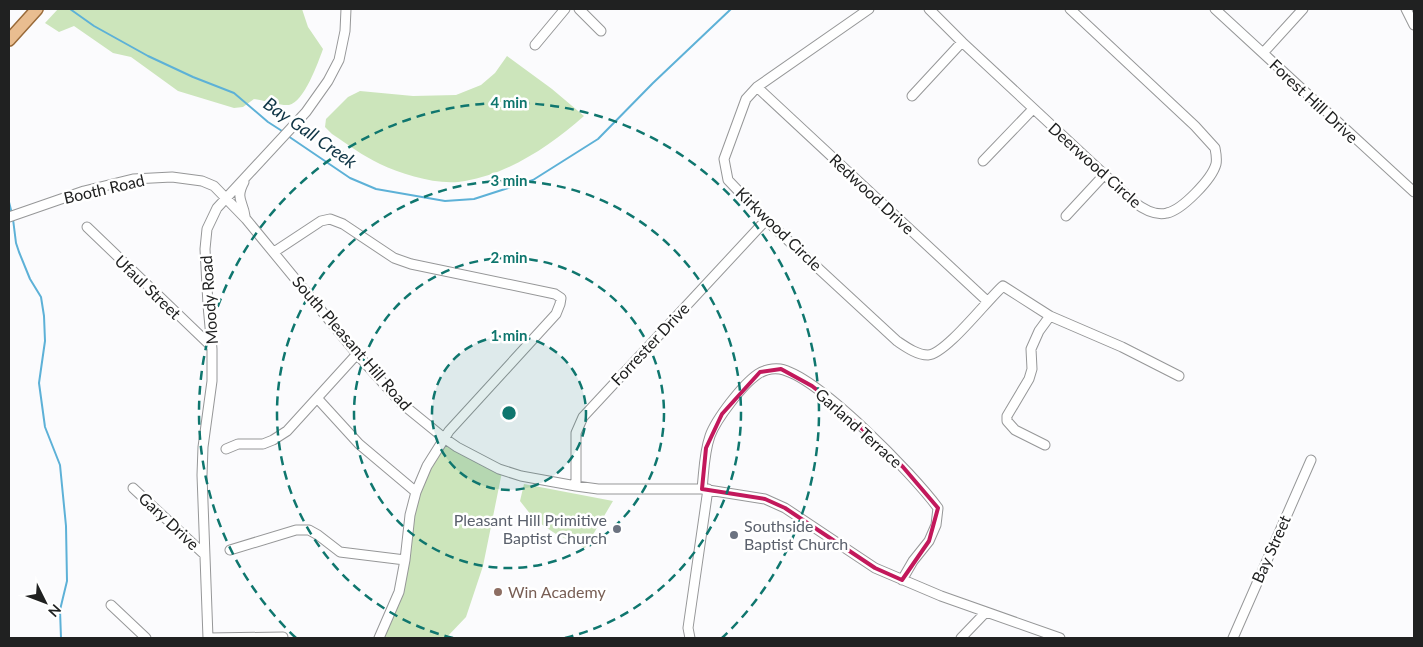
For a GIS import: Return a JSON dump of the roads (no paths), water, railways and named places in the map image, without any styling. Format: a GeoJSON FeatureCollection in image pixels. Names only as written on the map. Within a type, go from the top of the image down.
{"type":"FeatureCollection","features":[{"type":"Feature","properties":{"kind":"main road"},"geometry":{"type":"LineString","coordinates":[[9,40],[35,12]]}},
{"type":"Feature","properties":{"kind":"street","name":"Moody Road"},"geometry":{"type":"LineString","coordinates":[[208,638],[202,475],[203,447],[212,381],[206,241],[212,218],[217,208],[316,99],[339,60],[345,31],[346,9]]}},
{"type":"Feature","properties":{"kind":"street"},"geometry":{"type":"LineString","coordinates":[[535,45],[565,9]]}},
{"type":"Feature","properties":{"kind":"street"},"geometry":{"type":"LineString","coordinates":[[579,9],[601,30]]}},
{"type":"Feature","properties":{"kind":"street","name":"Kirkwood Circle"},"geometry":{"type":"LineString","coordinates":[[869,9],[757,87],[746,99],[724,159],[728,180],[766,220],[897,340],[915,352],[927,355],[937,353],[947,345],[1003,286],[1050,316]]}},
{"type":"Feature","properties":{"kind":"street","name":"Deerwood Circle"},"geometry":{"type":"LineString","coordinates":[[929,9],[1033,109],[1104,175],[1144,209],[1165,214],[1174,211],[1211,175],[1216,164],[1215,148],[1195,126],[1070,9]]}},
{"type":"Feature","properties":{"kind":"street","name":"Forest Hill Drive"},"geometry":{"type":"LineString","coordinates":[[1215,9],[1414,192]]}},
{"type":"Feature","properties":{"kind":"street"},"geometry":{"type":"LineString","coordinates":[[1263,53],[1303,9]]}},
{"type":"Feature","properties":{"kind":"street"},"geometry":{"type":"LineString","coordinates":[[1406,9],[1414,25]]}},
{"type":"Feature","properties":{"kind":"street"},"geometry":{"type":"LineString","coordinates":[[912,96],[962,42]]}},
{"type":"Feature","properties":{"kind":"street","name":"Redwood Drive"},"geometry":{"type":"LineString","coordinates":[[757,87],[987,301]]}},
{"type":"Feature","properties":{"kind":"street"},"geometry":{"type":"LineString","coordinates":[[984,162],[1033,109]]}},
{"type":"Feature","properties":{"kind":"street"},"geometry":{"type":"LineString","coordinates":[[246,219],[240,193],[249,173]]}},
{"type":"Feature","properties":{"kind":"street"},"geometry":{"type":"LineString","coordinates":[[1066,216],[1104,175]]}},
{"type":"Feature","properties":{"kind":"street","name":"Booth Road"},"geometry":{"type":"LineString","coordinates":[[9,217],[84,191],[133,179],[172,177],[202,180],[214,186],[226,198]]}},
{"type":"Feature","properties":{"kind":"street","name":"South Pleasant Hill Road"},"geometry":{"type":"LineString","coordinates":[[226,198],[274,252],[357,354],[401,402],[444,438],[499,469],[521,476],[598,489],[705,489],[765,499],[785,508],[875,568],[941,596],[1060,638]]}},
{"type":"Feature","properties":{"kind":"street"},"geometry":{"type":"LineString","coordinates":[[274,252],[321,221],[330,219],[342,224],[394,258],[411,264],[555,294],[561,298],[556,314],[444,438],[427,466],[416,492],[408,522],[405,560],[399,592],[379,638]]}},
{"type":"Feature","properties":{"kind":"street","name":"Forrester Drive"},"geometry":{"type":"LineString","coordinates":[[576,486],[576,433],[583,417],[766,220]]}},
{"type":"Feature","properties":{"kind":"street","name":"Ufaul Street"},"geometry":{"type":"LineString","coordinates":[[87,227],[211,346]]}},
{"type":"Feature","properties":{"kind":"street"},"geometry":{"type":"LineString","coordinates":[[1045,444],[1015,430],[1007,421],[1007,416],[1029,379],[1032,369],[1032,349],[1039,331],[1050,316],[1122,347],[1179,376]]}},
{"type":"Feature","properties":{"kind":"street"},"geometry":{"type":"LineString","coordinates":[[226,449],[238,444],[263,444],[287,431],[357,354]]}},
{"type":"Feature","properties":{"kind":"street","name":"Garland Terrace"},"geometry":{"type":"LineString","coordinates":[[705,489],[706,448],[710,434],[722,414],[748,382],[760,372],[770,369],[781,369],[812,386],[839,407],[903,467],[926,491],[938,508],[936,525],[929,540],[913,561],[902,580]]}},
{"type":"Feature","properties":{"kind":"street"},"geometry":{"type":"LineString","coordinates":[[317,398],[359,444],[416,492]]}},
{"type":"Feature","properties":{"kind":"street","name":"Bay Street"},"geometry":{"type":"LineString","coordinates":[[1232,638],[1311,460]]}},
{"type":"Feature","properties":{"kind":"street","name":"Gary Drive"},"geometry":{"type":"LineString","coordinates":[[133,488],[204,555]]}},
{"type":"Feature","properties":{"kind":"street"},"geometry":{"type":"LineString","coordinates":[[690,638],[688,628],[705,489]]}},
{"type":"Feature","properties":{"kind":"street"},"geometry":{"type":"LineString","coordinates":[[230,550],[296,530],[309,530],[340,552],[405,560]]}},
{"type":"Feature","properties":{"kind":"street"},"geometry":{"type":"LineString","coordinates":[[111,605],[146,638]]}},
{"type":"Feature","properties":{"kind":"street"},"geometry":{"type":"LineString","coordinates":[[961,638],[986,612]]}},
{"type":"Feature","properties":{"kind":"street"},"geometry":{"type":"LineString","coordinates":[[208,638],[283,636]]}},
{"type":"Feature","properties":{"kind":"waterway","name":"Bay Gall Creek"},"geometry":{"type":"LineString","coordinates":[[70,9],[94,26],[148,56],[193,77],[234,93],[268,122],[282,131]]}},
{"type":"Feature","properties":{"kind":"waterway","name":"Bay Gall Creek"},"geometry":{"type":"LineString","coordinates":[[288,136],[350,178],[376,189],[445,201],[474,199],[533,180],[598,139],[653,83],[731,9]]}},
{"type":"Feature","properties":{"kind":"waterway"},"geometry":{"type":"LineString","coordinates":[[9,202],[12,214]]}},
{"type":"Feature","properties":{"kind":"waterway"},"geometry":{"type":"LineString","coordinates":[[13,219],[16,243],[30,279],[41,297],[44,316],[45,341],[39,383],[45,427],[60,465],[66,526],[67,581],[60,610],[61,638]]}},
{"type":"Feature","properties":{"kind":"place","name":"Pleasant Hill Primitive Baptist Church"},"geometry":{"type":"Point","coordinates":[617,529]}},
{"type":"Feature","properties":{"kind":"place","name":"Southside Baptist Church"},"geometry":{"type":"Point","coordinates":[734,535]}},
{"type":"Feature","properties":{"kind":"place","name":"Win Academy"},"geometry":{"type":"Point","coordinates":[498,592]}}]}
